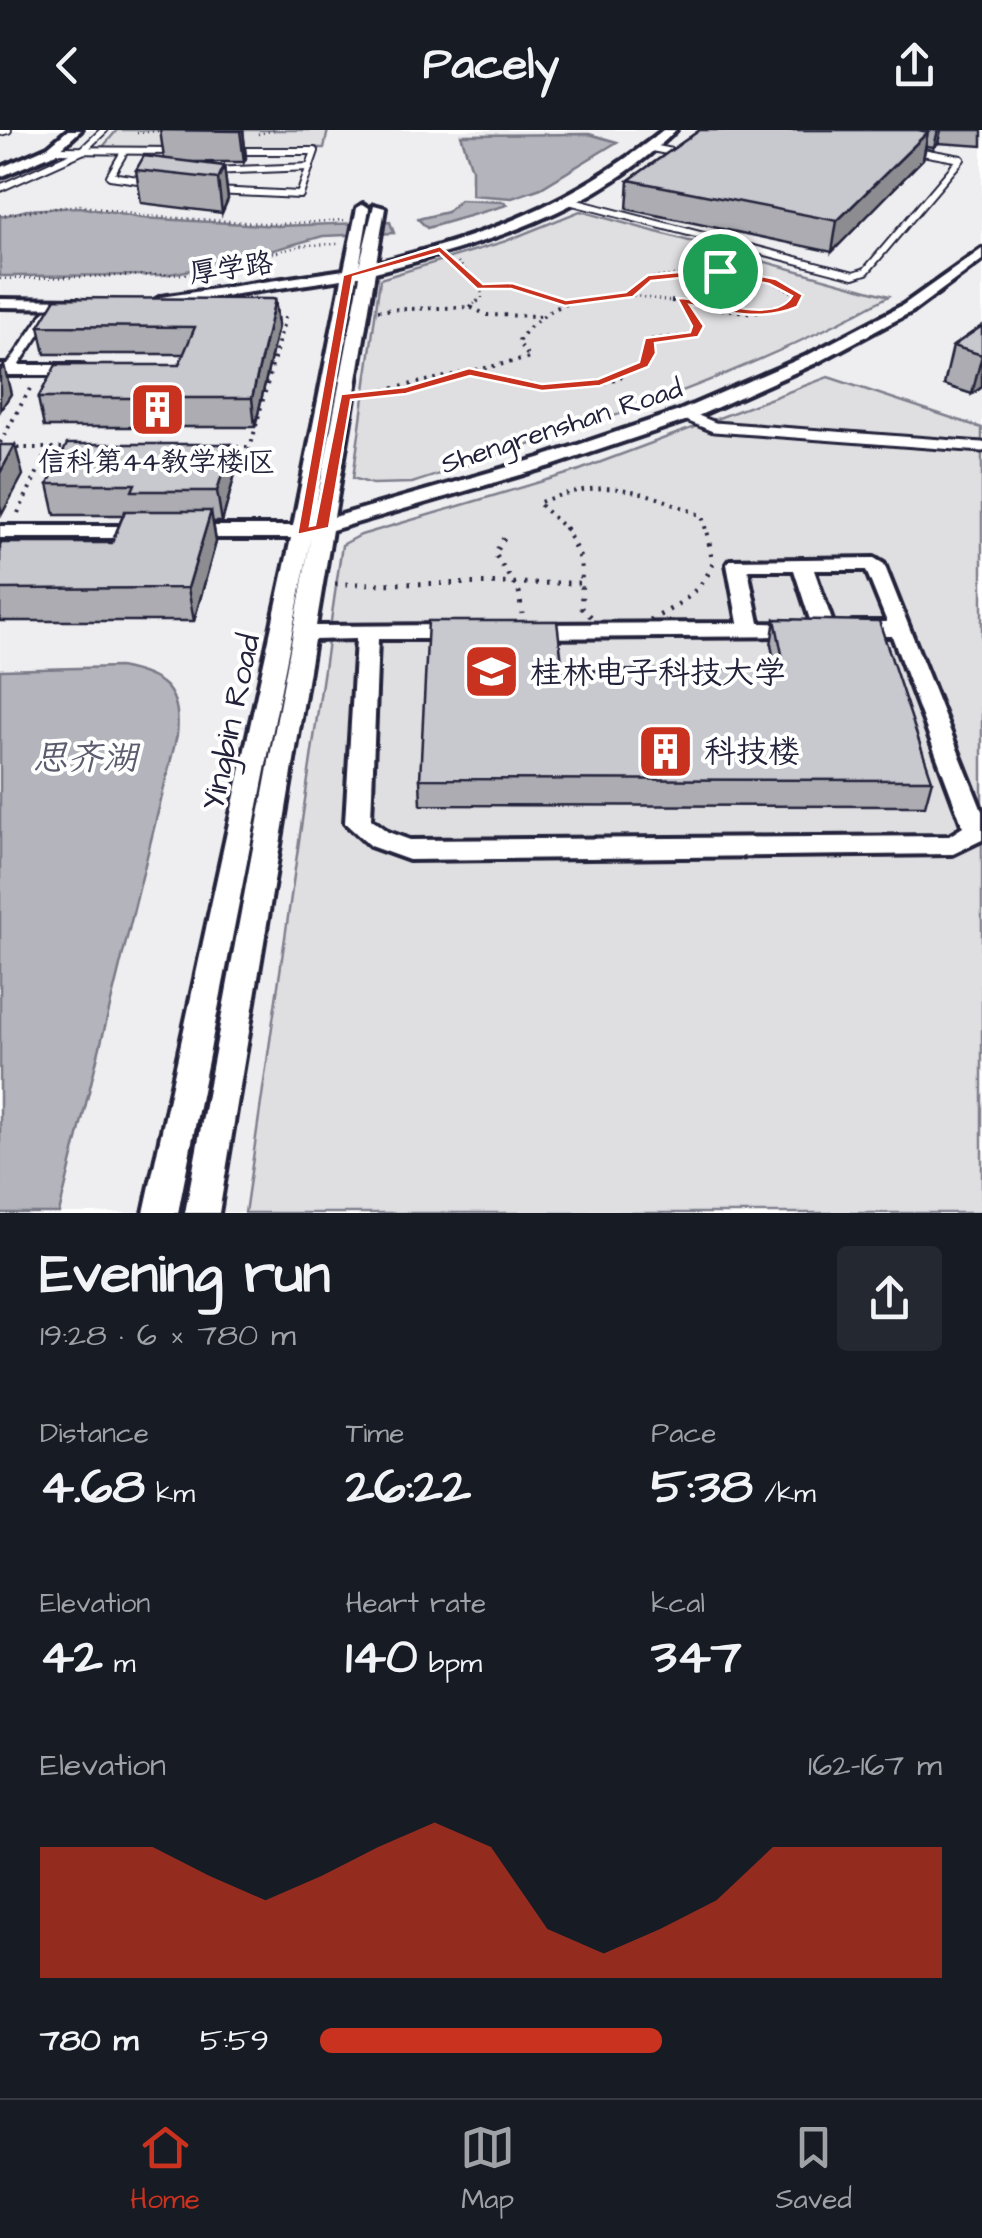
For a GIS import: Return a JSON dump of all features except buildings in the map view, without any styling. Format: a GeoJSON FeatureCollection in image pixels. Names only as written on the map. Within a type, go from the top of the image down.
{"type":"FeatureCollection","features":[{"type":"Feature","properties":{"kind":"street"},"geometry":{"type":"LineString","coordinates":[[0,173],[52,150],[75,130]]}},
{"type":"Feature","properties":{"kind":"street","name":"厚学路"},"geometry":{"type":"LineString","coordinates":[[137,304],[358,273],[440,249],[569,202],[652,148],[670,130]]}},
{"type":"Feature","properties":{"kind":"street","name":"Yingbin Road"},"geometry":{"type":"LineString","coordinates":[[202,1213],[304,633],[312,584],[312,530],[363,229],[379,208]]}},
{"type":"Feature","properties":{"kind":"street","name":"Shengrenshan Road"},"geometry":{"type":"LineString","coordinates":[[4,532],[312,530],[545,462],[685,415],[810,360],[908,308],[982,253]]}},
{"type":"Feature","properties":{"kind":"street","name":"Yingbin Road"},"geometry":{"type":"LineString","coordinates":[[161,1213],[345,396],[360,310],[358,273]]}},
{"type":"Feature","properties":{"kind":"street"},"geometry":{"type":"LineString","coordinates":[[0,303],[104,304]]}},
{"type":"Feature","properties":{"kind":"street"},"geometry":{"type":"LineString","coordinates":[[5,370],[93,370]]}},
{"type":"Feature","properties":{"kind":"street"},"geometry":{"type":"LineString","coordinates":[[368,632],[358,823],[379,840],[409,850],[953,845],[977,831],[874,564],[737,564],[750,630]]}},
{"type":"Feature","properties":{"kind":"street"},"geometry":{"type":"LineString","coordinates":[[802,564],[824,629]]}},
{"type":"Feature","properties":{"kind":"street"},"geometry":{"type":"LineString","coordinates":[[304,633],[501,628],[900,628]]}},
{"type":"Feature","properties":{"kind":"lane"},"geometry":{"type":"LineString","coordinates":[[0,132],[8,130]]}},
{"type":"Feature","properties":{"kind":"lane"},"geometry":{"type":"LineString","coordinates":[[0,188],[82,152],[104,130]]}},
{"type":"Feature","properties":{"kind":"lane"},"geometry":{"type":"LineString","coordinates":[[652,148],[690,155],[677,164]]}},
{"type":"Feature","properties":{"kind":"lane"},"geometry":{"type":"LineString","coordinates":[[569,202],[854,275],[866,271],[962,159],[907,149]]}},
{"type":"Feature","properties":{"kind":"lane"},"geometry":{"type":"LineString","coordinates":[[52,150],[190,151]]}},
{"type":"Feature","properties":{"kind":"lane"},"geometry":{"type":"LineString","coordinates":[[204,189],[300,195],[315,151],[224,151]]}},
{"type":"Feature","properties":{"kind":"lane"},"geometry":{"type":"LineString","coordinates":[[124,152],[110,176],[166,184]]}},
{"type":"Feature","properties":{"kind":"lane"},"geometry":{"type":"LineString","coordinates":[[120,163],[136,164]]}},
{"type":"Feature","properties":{"kind":"lane"},"geometry":{"type":"LineString","coordinates":[[200,171],[310,167]]}},
{"type":"Feature","properties":{"kind":"lane"},"geometry":{"type":"LineString","coordinates":[[5,370],[54,304]]}},
{"type":"Feature","properties":{"kind":"lane"},"geometry":{"type":"LineString","coordinates":[[685,415],[714,427],[982,447]]}},
{"type":"Feature","properties":{"kind":"path"},"geometry":{"type":"LineString","coordinates":[[135,133],[169,130]]}},
{"type":"Feature","properties":{"kind":"path"},"geometry":{"type":"LineString","coordinates":[[0,215],[80,206],[144,216],[363,229]]}},
{"type":"Feature","properties":{"kind":"path"},"geometry":{"type":"LineString","coordinates":[[0,279],[192,274],[363,229]]}},
{"type":"Feature","properties":{"kind":"path"},"geometry":{"type":"LineString","coordinates":[[440,249],[481,287],[482,298],[470,307]]}},
{"type":"Feature","properties":{"kind":"path"},"geometry":{"type":"LineString","coordinates":[[720,250],[714,262],[720,271]]}},
{"type":"Feature","properties":{"kind":"path"},"geometry":{"type":"LineString","coordinates":[[481,287],[512,286],[565,303],[629,295],[752,313],[793,305],[798,295],[772,281],[720,271],[648,278],[629,295]]}},
{"type":"Feature","properties":{"kind":"path"},"geometry":{"type":"LineString","coordinates":[[469,372],[542,388],[573,388],[622,375],[644,365],[650,353],[650,340],[694,335],[698,326],[681,300]]}},
{"type":"Feature","properties":{"kind":"path"},"geometry":{"type":"LineString","coordinates":[[345,396],[406,390],[530,358],[518,342],[527,328],[565,303]]}},
{"type":"Feature","properties":{"kind":"path"},"geometry":{"type":"LineString","coordinates":[[360,310],[470,307],[487,314],[548,316]]}},
{"type":"Feature","properties":{"kind":"path"},"geometry":{"type":"LineString","coordinates":[[245,466],[286,314]]}},
{"type":"Feature","properties":{"kind":"path"},"geometry":{"type":"LineString","coordinates":[[41,370],[0,445],[85,448]]}},
{"type":"Feature","properties":{"kind":"path"},"geometry":{"type":"LineString","coordinates":[[214,447],[250,446]]}},
{"type":"Feature","properties":{"kind":"path"},"geometry":{"type":"LineString","coordinates":[[4,532],[49,448]]}},
{"type":"Feature","properties":{"kind":"path"},"geometry":{"type":"LineString","coordinates":[[603,487],[658,496],[702,516],[714,560],[710,575],[670,609],[612,638],[582,608],[584,583],[585,564],[580,547],[556,516],[538,503],[575,488],[603,487]]}},
{"type":"Feature","properties":{"kind":"path"},"geometry":{"type":"LineString","coordinates":[[501,628],[524,609],[495,554],[504,538]]}},
{"type":"Feature","properties":{"kind":"path"},"geometry":{"type":"LineString","coordinates":[[312,584],[584,583]]}},
{"type":"Feature","properties":{"kind":"shaded area","name":"桂林电子科技大学"},"geometry":{"type":"Polygon","coordinates":[[[0,130],[982,130],[982,1213],[0,1213],[0,130]]]}},
{"type":"Feature","properties":{"kind":"shaded area"},"geometry":{"type":"Polygon","coordinates":[[[117,130],[328,130],[324,148],[102,148],[117,130]]]}},
{"type":"Feature","properties":{"kind":"shaded area"},"geometry":{"type":"Polygon","coordinates":[[[580,211],[889,296],[774,353],[595,423],[412,483],[372,484],[353,478],[380,279],[506,241],[580,211]]]}},
{"type":"Feature","properties":{"kind":"shaded area"},"geometry":{"type":"Polygon","coordinates":[[[828,377],[982,428],[982,1213],[245,1213],[342,545],[361,535],[577,471],[828,377]]]}},
{"type":"Feature","properties":{"kind":"water"},"geometry":{"type":"Polygon","coordinates":[[[589,134],[617,142],[541,188],[512,198],[472,195],[472,169],[461,135],[589,134]]]}},
{"type":"Feature","properties":{"kind":"water"},"geometry":{"type":"Polygon","coordinates":[[[460,200],[507,205],[427,228],[418,219],[447,212],[460,200]]]}},
{"type":"Feature","properties":{"kind":"water"},"geometry":{"type":"Polygon","coordinates":[[[79,207],[141,218],[278,226],[390,222],[394,233],[323,236],[220,265],[164,275],[0,276],[0,217],[27,210],[79,207]]]}},
{"type":"Feature","properties":{"kind":"water","name":"思齐湖"},"geometry":{"type":"Polygon","coordinates":[[[119,667],[157,679],[172,694],[177,735],[59,1213],[0,1213],[0,670],[119,667]]]}},
{"type":"Feature","properties":{"kind":"place","name":"信科第44教学楼1区"},"geometry":{"type":"Point","coordinates":[157,410]}},
{"type":"Feature","properties":{"kind":"place","name":"桂林电子科技大学"},"geometry":{"type":"Point","coordinates":[491,672]}},
{"type":"Feature","properties":{"kind":"place","name":"科技楼"},"geometry":{"type":"Point","coordinates":[665,751]}},
{"type":"Feature","properties":{"kind":"route"},"geometry":{"type":"LineString","coordinates":[[440,249],[463,266],[481,287],[512,286],[565,303],[629,295],[648,278],[720,271],[772,281],[788,286],[798,295],[793,305],[752,313],[681,300],[698,326],[694,335],[650,340],[650,353],[644,365],[600,382],[573,388],[542,388],[469,372],[445,382],[406,390],[345,396],[322,528],[302,532],[348,275],[440,249]]}}]}
